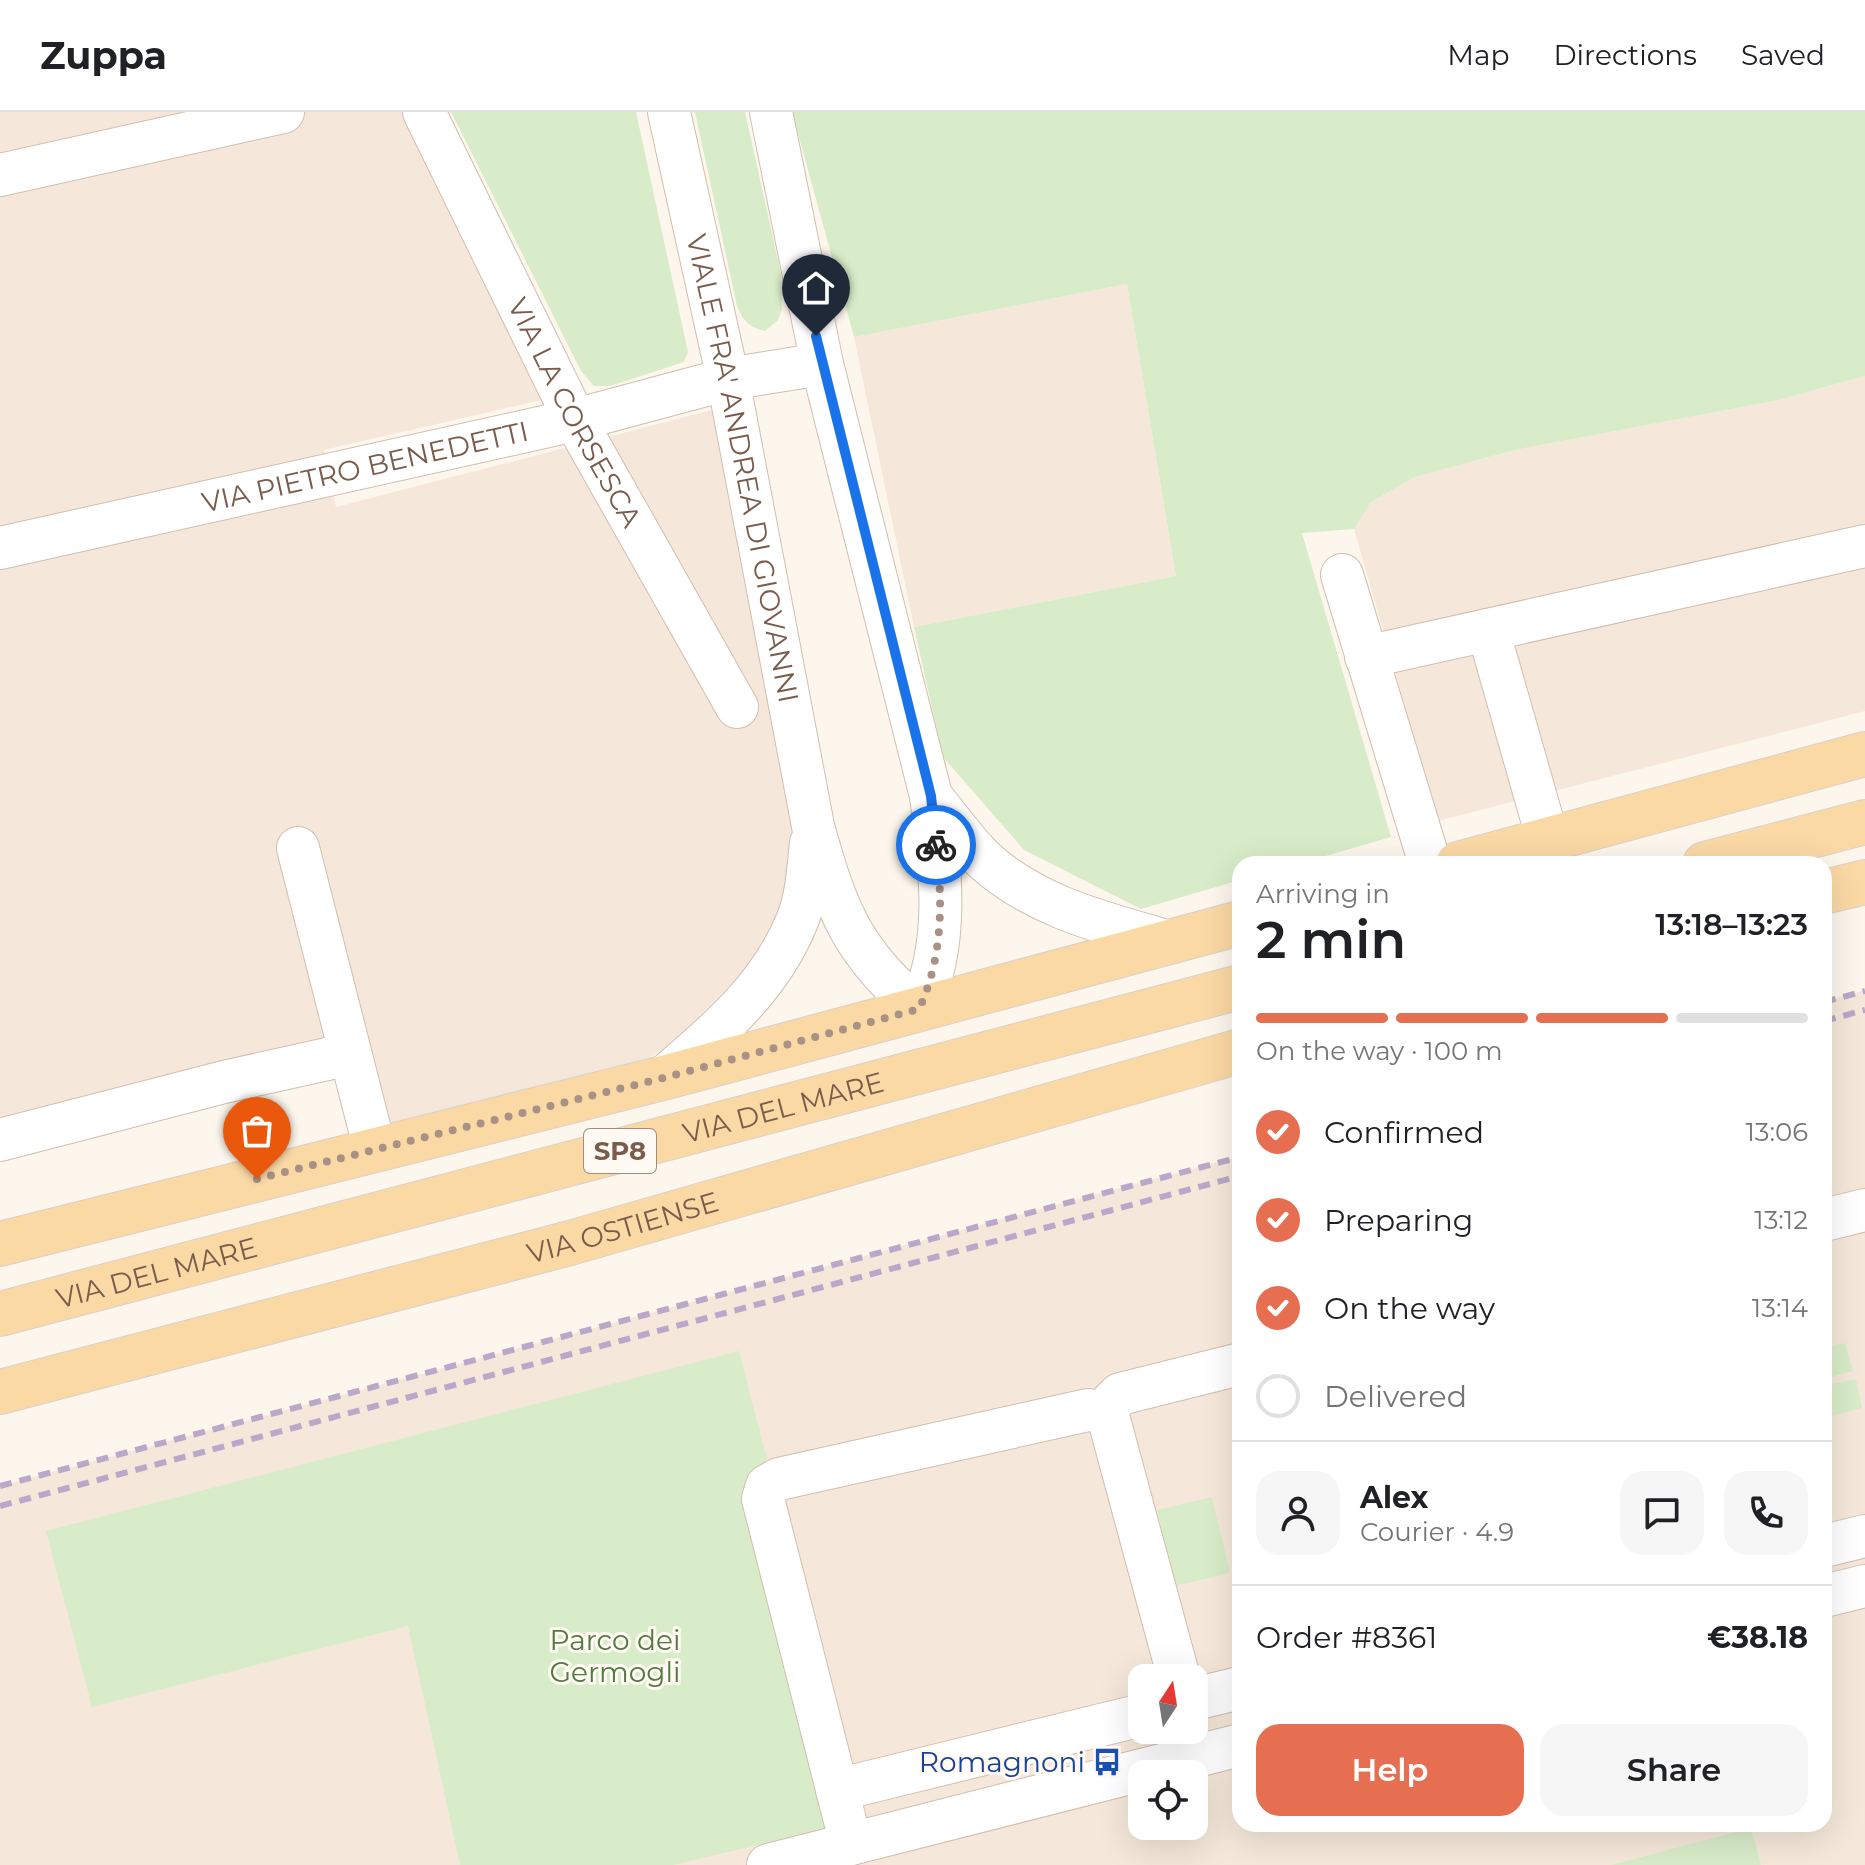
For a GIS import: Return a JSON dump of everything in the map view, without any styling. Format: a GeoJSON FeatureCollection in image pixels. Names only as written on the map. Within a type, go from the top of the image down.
{"type":"FeatureCollection","features":[{"type":"Feature","properties":{"kind":"main road"},"geometry":{"type":"LineString","coordinates":[[1488,856],[1865,754]]}},
{"type":"Feature","properties":{"kind":"main road"},"geometry":{"type":"LineString","coordinates":[[1735,856],[1865,822]]}},
{"type":"Feature","properties":{"kind":"main road"},"geometry":{"type":"LineString","coordinates":[[1832,890],[1865,882]]}},
{"type":"Feature","properties":{"kind":"main road"},"geometry":{"type":"LineString","coordinates":[[0,1244],[663,1078],[1232,925]]}},
{"type":"Feature","properties":{"kind":"main road","name":"VIA DEL MARE"},"geometry":{"type":"LineString","coordinates":[[0,1314],[1232,989]]}},
{"type":"Feature","properties":{"kind":"main road","name":"VIA OSTIENSE"},"geometry":{"type":"LineString","coordinates":[[0,1392],[570,1243],[1232,1053]]}},
{"type":"Feature","properties":{"kind":"street"},"geometry":{"type":"LineString","coordinates":[[0,175],[283,112]]}},
{"type":"Feature","properties":{"kind":"street","name":"VIA LA CORSESCA"},"geometry":{"type":"LineString","coordinates":[[424,112],[575,420],[737,707]]}},
{"type":"Feature","properties":{"kind":"street","name":"VIALE FRA' ANDREA DI GIOVANNI"},"geometry":{"type":"LineString","coordinates":[[669,112],[728,379],[813,826],[832,891],[854,937],[873,966],[919,1009]]}},
{"type":"Feature","properties":{"kind":"street"},"geometry":{"type":"LineString","coordinates":[[771,112],[822,364],[931,796],[939,866],[940,926],[932,976],[919,1009]]}},
{"type":"Feature","properties":{"kind":"street","name":"VIA PIETRO BENEDETTI"},"geometry":{"type":"LineString","coordinates":[[0,548],[575,420],[728,379],[822,364]]}},
{"type":"Feature","properties":{"kind":"street"},"geometry":{"type":"LineString","coordinates":[[1366,657],[1865,546]]}},
{"type":"Feature","properties":{"kind":"street"},"geometry":{"type":"LineString","coordinates":[[1342,575],[1428,856]]}},
{"type":"Feature","properties":{"kind":"street"},"geometry":{"type":"LineString","coordinates":[[1488,630],[1548,840]]}},
{"type":"Feature","properties":{"kind":"street"},"geometry":{"type":"LineString","coordinates":[[931,796],[983,859],[1018,885],[1066,910],[1170,942]]}},
{"type":"Feature","properties":{"kind":"street","name":"VIALE FRA' ANDREA DI GIOVANNI"},"geometry":{"type":"LineString","coordinates":[[663,1078],[745,1004],[774,964],[798,919],[804,897],[813,826]]}},
{"type":"Feature","properties":{"kind":"street"},"geometry":{"type":"LineString","coordinates":[[298,848],[375,1150]]}},
{"type":"Feature","properties":{"kind":"street"},"geometry":{"type":"LineString","coordinates":[[0,1140],[224,1082],[350,1054]]}},
{"type":"Feature","properties":{"kind":"street"},"geometry":{"type":"LineString","coordinates":[[1832,1218],[1865,1210]]}},
{"type":"Feature","properties":{"kind":"street"},"geometry":{"type":"LineString","coordinates":[[1175,1664],[1108,1416],[1110,1404],[1120,1394],[1232,1366]]}},
{"type":"Feature","properties":{"kind":"street"},"geometry":{"type":"LineString","coordinates":[[851,1844],[763,1499],[767,1486],[779,1479],[1088,1410]]}},
{"type":"Feature","properties":{"kind":"street"},"geometry":{"type":"LineString","coordinates":[[1832,1544],[1865,1536]]}},
{"type":"Feature","properties":{"kind":"street"},"geometry":{"type":"LineString","coordinates":[[1832,1594],[1865,1586]]}},
{"type":"Feature","properties":{"kind":"street"},"geometry":{"type":"LineString","coordinates":[[1144,1628],[1153,1664]]}},
{"type":"Feature","properties":{"kind":"street"},"geometry":{"type":"LineString","coordinates":[[1208,1696],[1232,1690]]}},
{"type":"Feature","properties":{"kind":"street"},"geometry":{"type":"LineString","coordinates":[[837,1790],[1128,1718]]}},
{"type":"Feature","properties":{"kind":"street"},"geometry":{"type":"LineString","coordinates":[[785,1863],[1193,1744]]}},
{"type":"Feature","properties":{"kind":"street"},"geometry":{"type":"LineString","coordinates":[[1208,1744],[1232,1745]]}},
{"type":"Feature","properties":{"kind":"shaded area"},"geometry":{"type":"Polygon","coordinates":[[[0,112],[402,112],[546,399],[324,450],[336,507],[712,410],[789,763],[796,869],[780,917],[750,962],[701,1022],[640,1065],[385,1131],[367,1038],[0,1126],[0,112]]]}},
{"type":"Feature","properties":{"kind":"shaded area"},"geometry":{"type":"Polygon","coordinates":[[[1127,284],[1176,576],[914,627],[854,337],[1127,284]]]}},
{"type":"Feature","properties":{"kind":"shaded area"},"geometry":{"type":"Polygon","coordinates":[[[1865,376],[1865,711],[1438,821],[1354,529],[1371,502],[1415,477],[1515,450],[1779,400],[1865,376]]]}},
{"type":"Feature","properties":{"kind":"shaded area"},"geometry":{"type":"Polygon","coordinates":[[[1865,990],[1865,1865],[0,1865],[0,1486],[1232,1158],[1232,1832],[1832,1832],[1832,999],[1865,990]]]}},
{"type":"Feature","properties":{"kind":"green space"},"geometry":{"type":"Polygon","coordinates":[[[451,112],[636,112],[688,352],[684,362],[610,386],[594,386],[581,371],[451,112]]]}},
{"type":"Feature","properties":{"kind":"green space"},"geometry":{"type":"Polygon","coordinates":[[[695,112],[745,112],[781,274],[782,309],[778,320],[765,331],[747,323],[737,306],[695,112]]]}},
{"type":"Feature","properties":{"kind":"green space"},"geometry":{"type":"Polygon","coordinates":[[[792,112],[1865,112],[1865,376],[1779,400],[1515,450],[1415,477],[1371,502],[1354,529],[1302,533],[1391,837],[1326,856],[1232,856],[1232,882],[1141,909],[1024,850],[943,757],[914,627],[1176,576],[1127,284],[854,337],[792,112]]]}},
{"type":"Feature","properties":{"kind":"green space"},"geometry":{"type":"Polygon","coordinates":[[[1845,1343],[1853,1371],[1832,1377],[1832,1346],[1845,1343]]]}},
{"type":"Feature","properties":{"kind":"green space","name":"Parco dei Germogli"},"geometry":{"type":"Polygon","coordinates":[[[739,1351],[860,1821],[673,1865],[460,1865],[408,1626],[92,1707],[46,1531],[739,1351]]]}},
{"type":"Feature","properties":{"kind":"green space"},"geometry":{"type":"Polygon","coordinates":[[[1856,1379],[1862,1408],[1832,1416],[1832,1384],[1856,1379]]]}},
{"type":"Feature","properties":{"kind":"green space"},"geometry":{"type":"Polygon","coordinates":[[[1212,1497],[1230,1573],[1175,1586],[1157,1510],[1212,1497]]]}},
{"type":"Feature","properties":{"kind":"green space"},"geometry":{"type":"Polygon","coordinates":[[[1736,1832],[1752,1832],[1761,1865],[1611,1865],[1736,1832]]]}},
{"type":"Feature","properties":{"kind":"railway"},"geometry":{"type":"LineString","coordinates":[[1832,1000],[1865,991]]}},
{"type":"Feature","properties":{"kind":"railway"},"geometry":{"type":"LineString","coordinates":[[1832,1019],[1865,1010]]}},
{"type":"Feature","properties":{"kind":"railway"},"geometry":{"type":"LineString","coordinates":[[0,1486],[1232,1159]]}},
{"type":"Feature","properties":{"kind":"railway"},"geometry":{"type":"LineString","coordinates":[[0,1506],[1232,1178]]}},
{"type":"Feature","properties":{"kind":"way so far"},"geometry":{"type":"LineString","coordinates":[[257,1179],[663,1078],[919,1009],[932,976],[940,926],[936,845]]}},
{"type":"Feature","properties":{"kind":"place","name":"Romagnoni"},"geometry":{"type":"Point","coordinates":[1107,1762]}},
{"type":"Feature","properties":{"kind":"route"},"geometry":{"type":"LineString","coordinates":[[816,336],[931,796],[936,845]]}}]}
